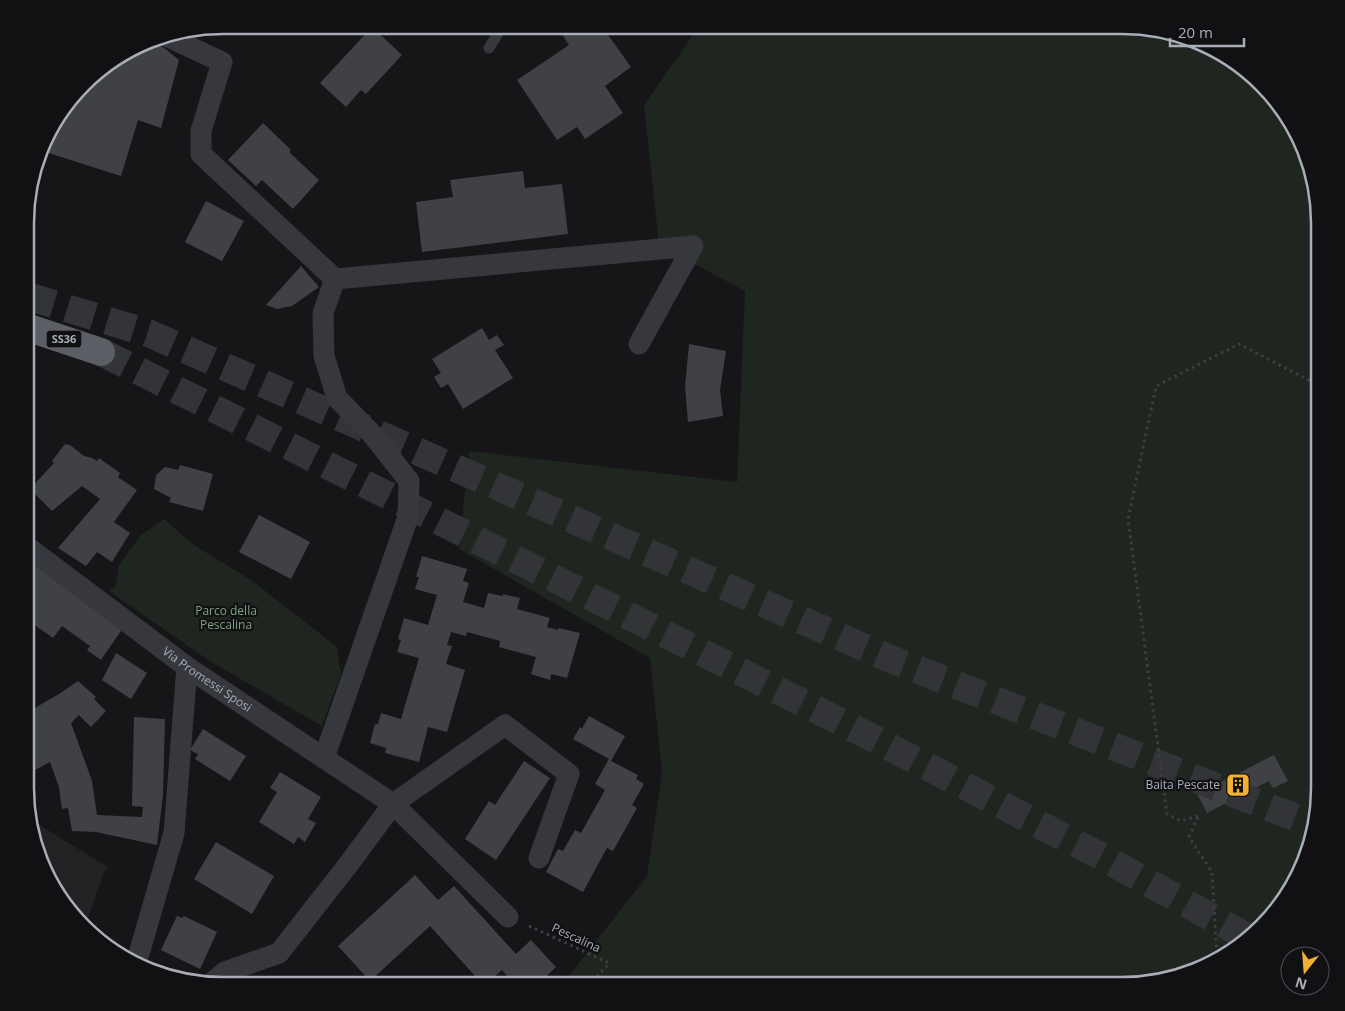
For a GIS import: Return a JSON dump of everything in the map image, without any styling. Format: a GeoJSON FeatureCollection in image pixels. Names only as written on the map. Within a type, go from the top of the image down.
{"type":"FeatureCollection","features":[{"type":"Feature","properties":{"kind":"highway","name":"SS36"},"geometry":{"type":"LineString","coordinates":[[34,330],[100,352]]}},
{"type":"Feature","properties":{"kind":"street"},"geometry":{"type":"LineString","coordinates":[[174,40],[222,62],[202,130],[201,154],[335,279],[693,246],[639,344]]}},
{"type":"Feature","properties":{"kind":"street"},"geometry":{"type":"LineString","coordinates":[[324,758],[408,517],[409,482],[372,434],[337,398],[324,356],[323,313],[335,279]]}},
{"type":"Feature","properties":{"kind":"street","name":"Via Promessi Sposi"},"geometry":{"type":"LineString","coordinates":[[34,552],[187,667],[393,804],[508,916]]}},
{"type":"Feature","properties":{"kind":"street"},"geometry":{"type":"LineString","coordinates":[[138,957],[174,833],[187,667]]}},
{"type":"Feature","properties":{"kind":"street"},"geometry":{"type":"LineString","coordinates":[[219,977],[225,972],[279,953],[393,804],[505,725],[569,774],[539,858]]}},
{"type":"Feature","properties":{"kind":"lane"},"geometry":{"type":"LineString","coordinates":[[489,48],[497,34]]}},
{"type":"Feature","properties":{"kind":"path"},"geometry":{"type":"LineString","coordinates":[[1217,952],[1212,872],[1190,836],[1198,816],[1181,820],[1167,814],[1128,519],[1156,386],[1239,344],[1311,381]]}},
{"type":"Feature","properties":{"kind":"path","name":"Pescalina"},"geometry":{"type":"LineString","coordinates":[[508,916],[609,964],[597,977]]}},
{"type":"Feature","properties":{"kind":"shaded area"},"geometry":{"type":"Polygon","coordinates":[[[37,823],[109,868],[104,872],[87,920],[73,903],[53,872],[37,823]]]}},
{"type":"Feature","properties":{"kind":"green space"},"geometry":{"type":"Polygon","coordinates":[[[694,34],[1135,34],[1171,40],[1195,48],[1217,59],[1256,89],[1286,128],[1297,150],[1305,174],[1311,210],[1310,813],[1297,861],[1286,883],[1256,922],[1217,952],[1195,963],[1171,971],[1135,977],[568,977],[647,876],[662,772],[650,658],[459,549],[469,451],[737,482],[745,291],[659,245],[644,105],[694,34]]]}},
{"type":"Feature","properties":{"kind":"green space","name":"Parco della Pescalina"},"geometry":{"type":"Polygon","coordinates":[[[164,519],[191,543],[254,582],[337,647],[341,674],[322,726],[211,662],[109,591],[116,585],[119,565],[140,536],[164,519]]]}},
{"type":"Feature","properties":{"kind":"building"},"geometry":{"type":"Polygon","coordinates":[[[366,34],[380,34],[402,55],[366,94],[361,90],[346,107],[320,83],[366,34]]]}},
{"type":"Feature","properties":{"kind":"building"},"geometry":{"type":"Polygon","coordinates":[[[562,34],[607,34],[631,67],[605,86],[623,113],[585,139],[577,127],[557,140],[517,80],[569,45],[562,34]]]}},
{"type":"Feature","properties":{"kind":"building"},"geometry":{"type":"Polygon","coordinates":[[[158,45],[163,47],[179,60],[161,128],[138,120],[121,176],[47,153],[59,128],[89,89],[128,59],[158,45]]]}},
{"type":"Feature","properties":{"kind":"building"},"geometry":{"type":"Polygon","coordinates":[[[263,123],[291,150],[289,152],[319,180],[293,209],[262,180],[256,186],[228,160],[263,123]]]}},
{"type":"Feature","properties":{"kind":"building"},"geometry":{"type":"Polygon","coordinates":[[[523,171],[525,188],[562,184],[568,234],[422,252],[416,202],[453,197],[450,180],[523,171]]]}},
{"type":"Feature","properties":{"kind":"building"},"geometry":{"type":"Polygon","coordinates":[[[206,201],[244,221],[222,261],[185,242],[206,201]]]}},
{"type":"Feature","properties":{"kind":"building"},"geometry":{"type":"Polygon","coordinates":[[[301,266],[319,287],[292,306],[277,309],[266,305],[301,266]]]}},
{"type":"Feature","properties":{"kind":"building"},"geometry":{"type":"Polygon","coordinates":[[[482,328],[489,340],[497,335],[504,345],[495,350],[513,378],[463,409],[448,384],[441,388],[434,377],[441,373],[432,359],[482,328]]]}},
{"type":"Feature","properties":{"kind":"building"},"geometry":{"type":"Polygon","coordinates":[[[689,344],[726,351],[720,390],[723,416],[688,422],[685,386],[689,344]]]}},
{"type":"Feature","properties":{"kind":"building"},"geometry":{"type":"Polygon","coordinates":[[[65,444],[70,445],[84,456],[97,461],[99,458],[120,473],[118,477],[137,490],[114,522],[130,533],[112,562],[97,552],[86,566],[58,548],[100,499],[82,486],[52,511],[34,493],[34,485],[54,463],[52,461],[65,444]]]}},
{"type":"Feature","properties":{"kind":"building"},"geometry":{"type":"Polygon","coordinates":[[[180,465],[213,474],[203,511],[169,502],[171,498],[154,489],[156,475],[165,467],[178,470],[180,465]]]}},
{"type":"Feature","properties":{"kind":"building"},"geometry":{"type":"Polygon","coordinates":[[[259,515],[310,542],[291,579],[239,552],[259,515]]]}},
{"type":"Feature","properties":{"kind":"building"},"geometry":{"type":"Polygon","coordinates":[[[422,556],[467,569],[463,581],[469,583],[463,602],[484,608],[488,593],[520,598],[517,609],[550,618],[547,627],[580,633],[567,678],[551,674],[550,680],[531,674],[536,657],[499,647],[500,641],[467,632],[466,636],[451,632],[447,645],[452,646],[446,664],[465,670],[447,732],[428,727],[419,762],[385,753],[386,748],[370,743],[375,724],[378,724],[381,713],[401,719],[419,658],[397,652],[401,640],[398,639],[404,618],[428,625],[437,595],[415,589],[419,577],[416,577],[422,556]]]}},
{"type":"Feature","properties":{"kind":"building"},"geometry":{"type":"Polygon","coordinates":[[[34,565],[123,628],[101,660],[87,650],[90,646],[62,626],[53,638],[34,625],[34,565]]]}},
{"type":"Feature","properties":{"kind":"building"},"geometry":{"type":"Polygon","coordinates":[[[116,653],[147,673],[131,699],[102,680],[116,653]]]}},
{"type":"Feature","properties":{"kind":"building"},"geometry":{"type":"Polygon","coordinates":[[[78,681],[96,697],[94,699],[106,711],[91,727],[79,715],[71,723],[92,781],[97,815],[142,817],[143,807],[132,806],[134,717],[165,719],[163,795],[157,845],[96,832],[72,831],[68,808],[62,809],[59,787],[50,762],[34,771],[34,708],[78,681]]]}},
{"type":"Feature","properties":{"kind":"building"},"geometry":{"type":"Polygon","coordinates":[[[589,716],[625,736],[611,761],[638,775],[636,779],[644,784],[632,805],[637,808],[613,851],[607,848],[583,892],[546,872],[558,849],[563,851],[575,830],[581,833],[605,790],[595,784],[609,759],[573,739],[580,727],[582,729],[589,716]]]}},
{"type":"Feature","properties":{"kind":"building"},"geometry":{"type":"Polygon","coordinates":[[[203,729],[246,756],[230,781],[195,759],[198,754],[190,750],[203,729]]]}},
{"type":"Feature","properties":{"kind":"building","name":"Baita Pescate"},"geometry":{"type":"Polygon","coordinates":[[[1274,755],[1288,781],[1273,788],[1269,781],[1207,813],[1197,794],[1274,755]]]}},
{"type":"Feature","properties":{"kind":"building"},"geometry":{"type":"Polygon","coordinates":[[[524,761],[550,778],[496,860],[465,839],[489,801],[495,805],[524,761]]]}},
{"type":"Feature","properties":{"kind":"building"},"geometry":{"type":"Polygon","coordinates":[[[280,772],[321,797],[308,819],[316,823],[305,842],[298,837],[294,844],[259,822],[277,792],[270,788],[280,772]]]}},
{"type":"Feature","properties":{"kind":"building"},"geometry":{"type":"Polygon","coordinates":[[[216,842],[274,876],[252,914],[194,879],[216,842]]]}},
{"type":"Feature","properties":{"kind":"building"},"geometry":{"type":"Polygon","coordinates":[[[415,875],[438,900],[454,886],[516,954],[531,940],[556,967],[545,977],[508,977],[502,970],[494,977],[476,977],[430,926],[374,977],[366,977],[338,946],[415,875]]]}},
{"type":"Feature","properties":{"kind":"building"},"geometry":{"type":"Polygon","coordinates":[[[177,916],[182,918],[184,916],[217,932],[200,969],[161,950],[177,916]]]}},
{"type":"Feature","properties":{"kind":"tunnel"},"geometry":{"type":"LineString","coordinates":[[34,298],[148,333],[888,658],[1308,823]]}},
{"type":"Feature","properties":{"kind":"tunnel"},"geometry":{"type":"LineString","coordinates":[[101,352],[855,729],[1104,858],[1242,934]]}},
{"type":"Feature","properties":{"kind":"place","name":"Baita Pescate"},"geometry":{"type":"Point","coordinates":[1238,785]}}]}
